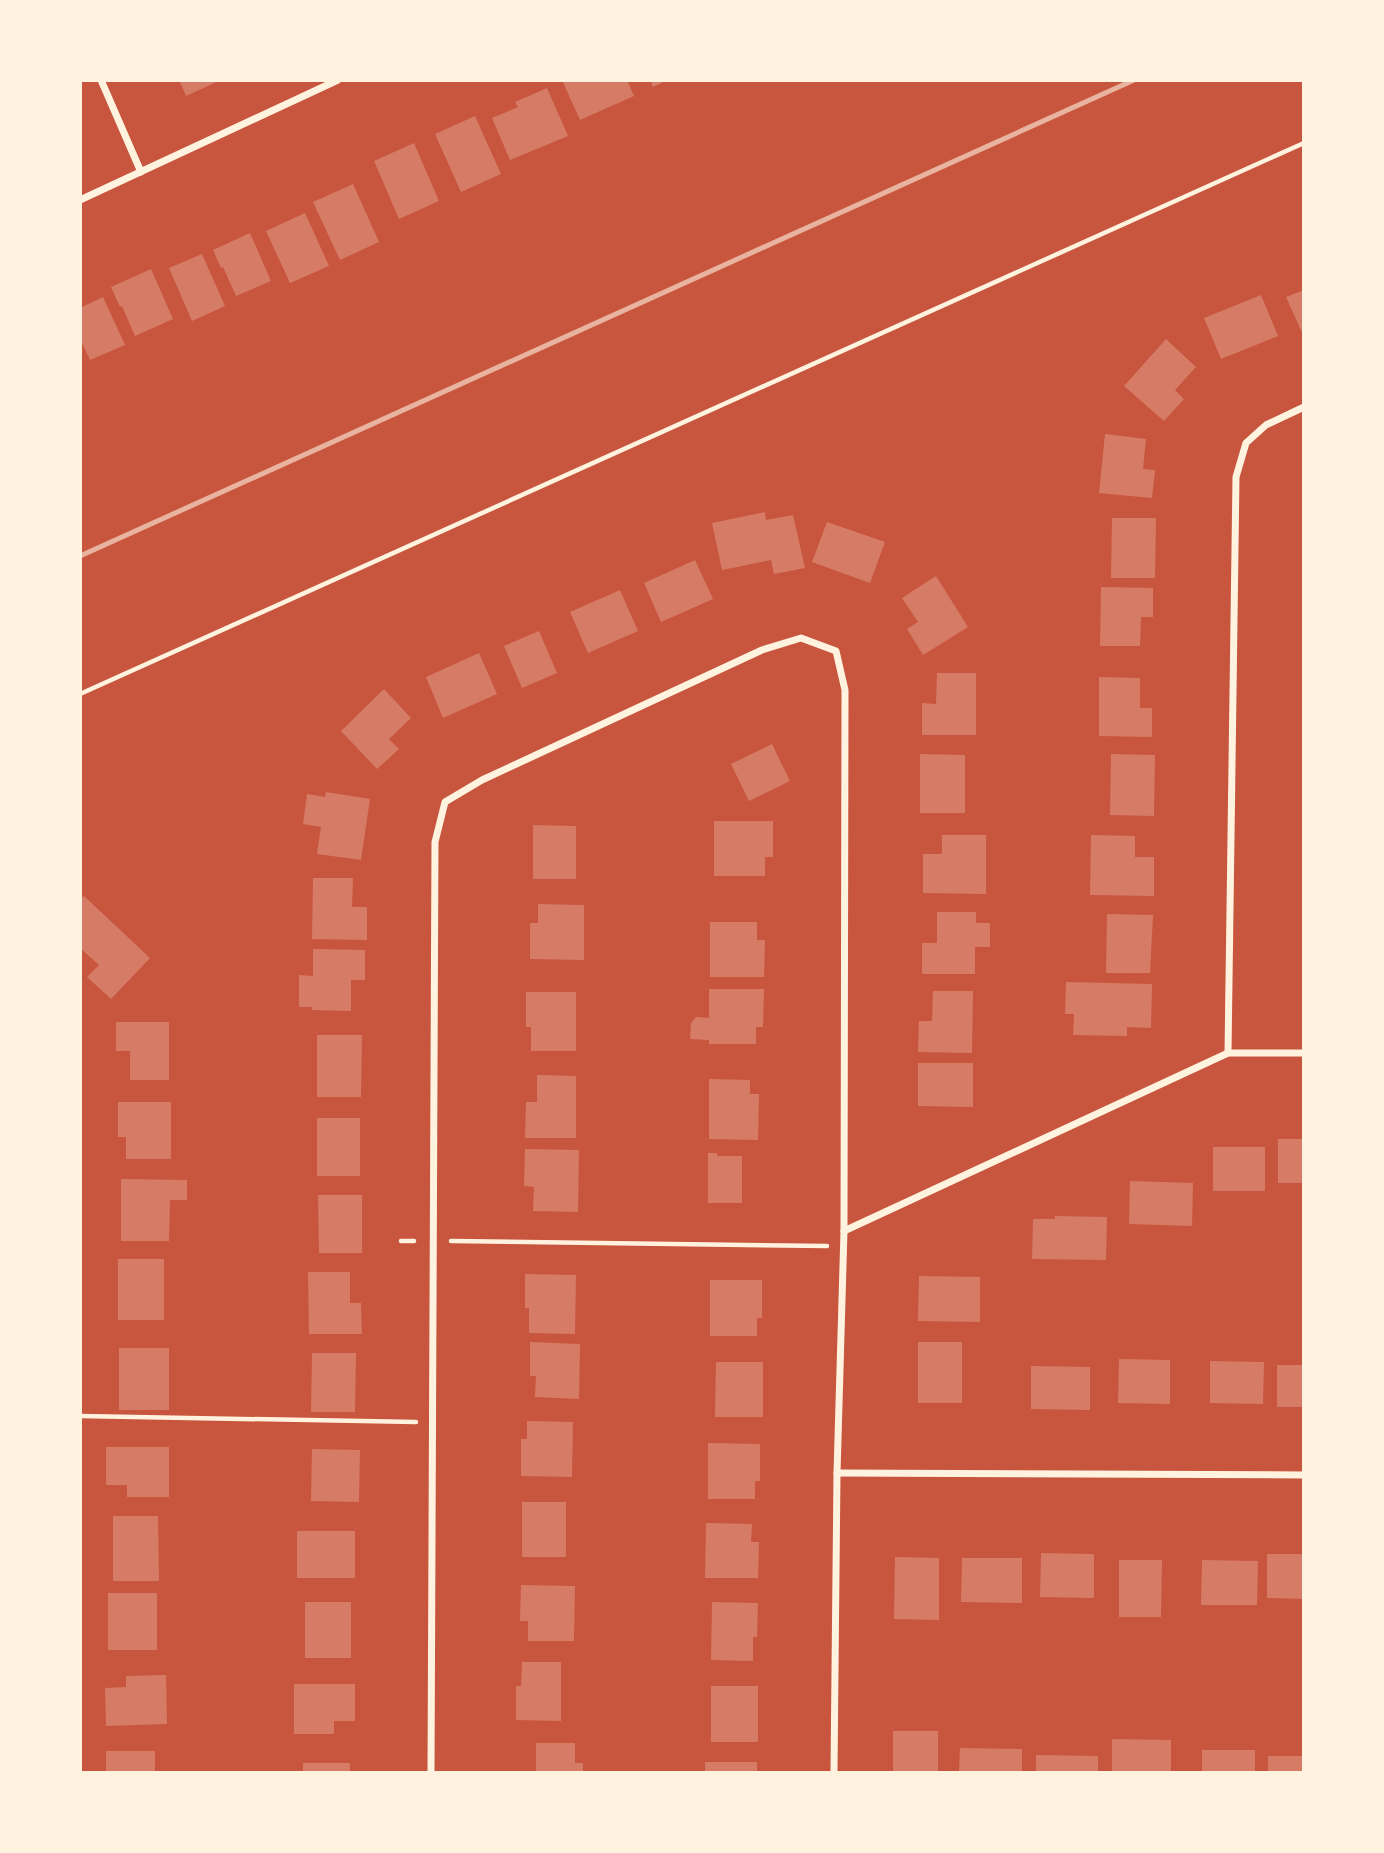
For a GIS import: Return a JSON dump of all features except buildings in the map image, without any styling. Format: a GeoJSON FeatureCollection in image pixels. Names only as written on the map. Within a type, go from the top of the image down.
{"type":"FeatureCollection","features":[{"type":"Feature","properties":{"kind":"street"},"geometry":{"type":"LineString","coordinates":[[101,80],[141,172]]}},
{"type":"Feature","properties":{"kind":"street"},"geometry":{"type":"LineString","coordinates":[[80,200],[338,80]]}},
{"type":"Feature","properties":{"kind":"street"},"geometry":{"type":"LineString","coordinates":[[1228,1053],[1236,477],[1246,443],[1266,425],[1304,407]]}},
{"type":"Feature","properties":{"kind":"street"},"geometry":{"type":"LineString","coordinates":[[431,1773],[435,842],[445,802],[482,780],[750,655],[801,638],[836,651],[845,690],[844,1231],[837,1473],[834,1773]]}},
{"type":"Feature","properties":{"kind":"street"},"geometry":{"type":"LineString","coordinates":[[844,1231],[1228,1053],[1304,1053]]}},
{"type":"Feature","properties":{"kind":"street"},"geometry":{"type":"LineString","coordinates":[[837,1473],[1304,1475]]}},
{"type":"Feature","properties":{"kind":"path"},"geometry":{"type":"LineString","coordinates":[[80,694],[1304,143]]}},
{"type":"Feature","properties":{"kind":"path"},"geometry":{"type":"LineString","coordinates":[[401,1241],[843,1246]]}},
{"type":"Feature","properties":{"kind":"path"},"geometry":{"type":"LineString","coordinates":[[80,1416],[433,1422]]}},
{"type":"Feature","properties":{"kind":"railway"},"geometry":{"type":"LineString","coordinates":[[80,556],[1134,80]]}}]}
